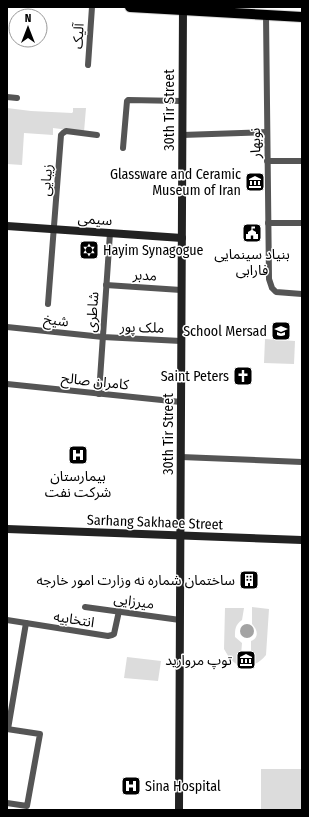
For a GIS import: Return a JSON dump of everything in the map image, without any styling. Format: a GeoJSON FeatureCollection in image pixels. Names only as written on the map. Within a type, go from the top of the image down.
{"type":"FeatureCollection","features":[{"type":"Feature","properties":{"kind":"main road"},"geometry":{"type":"LineString","coordinates":[[130,7],[183,8],[302,17]]}},
{"type":"Feature","properties":{"kind":"street","name":"آلیک"},"geometry":{"type":"LineString","coordinates":[[88,65],[92,7]]}},
{"type":"Feature","properties":{"kind":"street","name":"30th Tir Street"},"geometry":{"type":"LineString","coordinates":[[179,810],[183,8]]}},
{"type":"Feature","properties":{"kind":"street","name":"نوبهار"},"geometry":{"type":"LineString","coordinates":[[266,15],[269,279],[272,288],[276,292],[302,294]]}},
{"type":"Feature","properties":{"kind":"street"},"geometry":{"type":"LineString","coordinates":[[7,97],[17,98]]}},
{"type":"Feature","properties":{"kind":"street"},"geometry":{"type":"LineString","coordinates":[[124,148],[128,100],[182,101]]}},
{"type":"Feature","properties":{"kind":"street","name":"زیبایی"},"geometry":{"type":"LineString","coordinates":[[48,304],[61,135],[66,131],[98,135]]}},
{"type":"Feature","properties":{"kind":"street"},"geometry":{"type":"LineString","coordinates":[[182,135],[267,132]]}},
{"type":"Feature","properties":{"kind":"street"},"geometry":{"type":"LineString","coordinates":[[268,161],[302,161]]}},
{"type":"Feature","properties":{"kind":"street"},"geometry":{"type":"LineString","coordinates":[[268,223],[302,223]]}},
{"type":"Feature","properties":{"kind":"street","name":"سیمی"},"geometry":{"type":"LineString","coordinates":[[7,226],[182,238]]}},
{"type":"Feature","properties":{"kind":"street","name":"شاطری"},"geometry":{"type":"LineString","coordinates":[[99,394],[110,233]]}},
{"type":"Feature","properties":{"kind":"street","name":"مدبر"},"geometry":{"type":"LineString","coordinates":[[106,285],[181,290]]}},
{"type":"Feature","properties":{"kind":"street","name":"شیخ"},"geometry":{"type":"LineString","coordinates":[[7,327],[103,337]]}},
{"type":"Feature","properties":{"kind":"street","name":"ملک پور"},"geometry":{"type":"LineString","coordinates":[[103,337],[181,340]]}},
{"type":"Feature","properties":{"kind":"street","name":"کامران صالح"},"geometry":{"type":"LineString","coordinates":[[7,384],[181,402]]}},
{"type":"Feature","properties":{"kind":"street"},"geometry":{"type":"LineString","coordinates":[[181,458],[302,462]]}},
{"type":"Feature","properties":{"kind":"street","name":"Sarhang Sakhaee Street"},"geometry":{"type":"LineString","coordinates":[[7,529],[302,540]]}},
{"type":"Feature","properties":{"kind":"street","name":"میرزایی"},"geometry":{"type":"LineString","coordinates":[[85,607],[180,620]]}},
{"type":"Feature","properties":{"kind":"street","name":"انتخابیه"},"geometry":{"type":"LineString","coordinates":[[7,620],[108,636],[114,634],[119,611]]}},
{"type":"Feature","properties":{"kind":"street"},"geometry":{"type":"LineString","coordinates":[[7,803],[27,806],[40,734],[8,729],[26,623]]}},
{"type":"Feature","properties":{"kind":"shaded area"},"geometry":{"type":"Polygon","coordinates":[[[7,108],[72,113],[73,108],[86,108],[84,132],[53,128],[53,135],[24,133],[22,165],[7,164],[7,108]]]}},
{"type":"Feature","properties":{"kind":"shaded area"},"geometry":{"type":"Polygon","coordinates":[[[265,339],[295,341],[294,364],[264,363],[265,339]]]}},
{"type":"Feature","properties":{"kind":"shaded area"},"geometry":{"type":"Polygon","coordinates":[[[252,607],[269,609],[266,655],[259,662],[251,665],[251,641],[254,640],[257,634],[256,629],[252,624],[252,607]]]}},
{"type":"Feature","properties":{"kind":"shaded area"},"geometry":{"type":"Polygon","coordinates":[[[225,608],[244,608],[242,620],[237,625],[235,632],[235,637],[242,643],[240,667],[230,659],[224,649],[225,608]]]}},
{"type":"Feature","properties":{"kind":"shaded area"},"geometry":{"type":"Polygon","coordinates":[[[247,624],[252,626],[254,631],[252,636],[247,638],[242,636],[240,631],[242,626],[247,624]]]}},
{"type":"Feature","properties":{"kind":"shaded area"},"geometry":{"type":"Polygon","coordinates":[[[127,657],[161,661],[158,681],[124,678],[127,657]]]}},
{"type":"Feature","properties":{"kind":"shaded area"},"geometry":{"type":"Polygon","coordinates":[[[261,769],[302,769],[302,810],[261,810],[261,769]]]}},
{"type":"Feature","properties":{"kind":"place","name":"Glassware and Ceramic Museum of Iran"},"geometry":{"type":"Point","coordinates":[255,182]}},
{"type":"Feature","properties":{"kind":"place","name":"بنیاد سینمایی فارابی"},"geometry":{"type":"Point","coordinates":[252,233]}},
{"type":"Feature","properties":{"kind":"place","name":"Hayim Synagogue"},"geometry":{"type":"Point","coordinates":[89,250]}},
{"type":"Feature","properties":{"kind":"place","name":"School Mersad"},"geometry":{"type":"Point","coordinates":[281,331]}},
{"type":"Feature","properties":{"kind":"place","name":"Saint Peters"},"geometry":{"type":"Point","coordinates":[243,376]}},
{"type":"Feature","properties":{"kind":"place","name":"بیمارستان شرکت نفت"},"geometry":{"type":"Point","coordinates":[78,455]}},
{"type":"Feature","properties":{"kind":"place","name":"ساختمان شماره نه وزارت امور خارجه"},"geometry":{"type":"Point","coordinates":[249,580]}},
{"type":"Feature","properties":{"kind":"place","name":"توپ مروارید"},"geometry":{"type":"Point","coordinates":[246,660]}},
{"type":"Feature","properties":{"kind":"place","name":"Sina Hospital"},"geometry":{"type":"Point","coordinates":[131,786]}}]}
